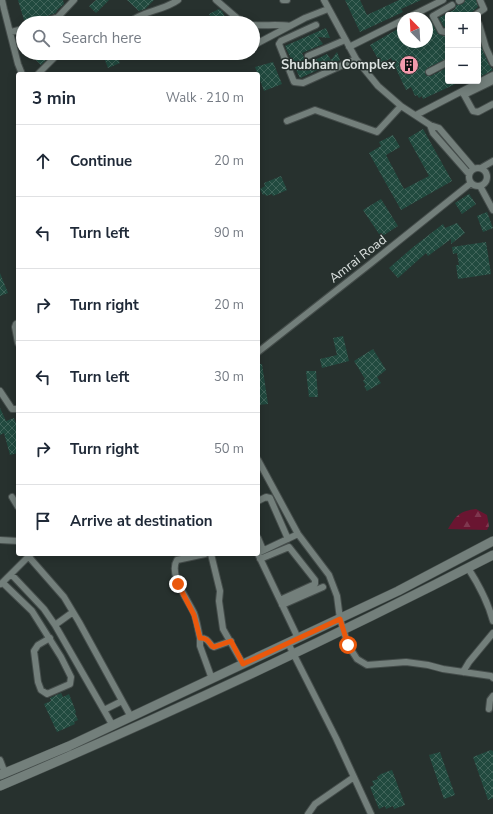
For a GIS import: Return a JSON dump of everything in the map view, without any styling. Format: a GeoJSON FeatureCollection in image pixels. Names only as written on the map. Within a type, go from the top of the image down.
{"type":"FeatureCollection","features":[{"type":"Feature","properties":{"kind":"street"},"geometry":{"type":"LineString","coordinates":[[59,16],[74,0]]}},
{"type":"Feature","properties":{"kind":"street"},"geometry":{"type":"LineString","coordinates":[[138,16],[170,5],[178,0]]}},
{"type":"Feature","properties":{"kind":"street"},"geometry":{"type":"LineString","coordinates":[[216,0],[235,16]]}},
{"type":"Feature","properties":{"kind":"street"},"geometry":{"type":"LineString","coordinates":[[324,0],[349,48],[378,86],[401,106],[430,125],[439,128],[477,168],[485,171],[487,174]]}},
{"type":"Feature","properties":{"kind":"street"},"geometry":{"type":"LineString","coordinates":[[419,12],[443,0],[449,7],[435,15],[433,18],[441,31],[445,32]]}},
{"type":"Feature","properties":{"kind":"street"},"geometry":{"type":"LineString","coordinates":[[480,0],[484,9],[480,12]]}},
{"type":"Feature","properties":{"kind":"street"},"geometry":{"type":"LineString","coordinates":[[2,1],[16,54]]}},
{"type":"Feature","properties":{"kind":"street"},"geometry":{"type":"LineString","coordinates":[[260,42],[304,18],[328,9]]}},
{"type":"Feature","properties":{"kind":"street"},"geometry":{"type":"LineString","coordinates":[[304,18],[309,28]]}},
{"type":"Feature","properties":{"kind":"street"},"geometry":{"type":"LineString","coordinates":[[349,48],[397,23]]}},
{"type":"Feature","properties":{"kind":"street"},"geometry":{"type":"LineString","coordinates":[[260,26],[277,24],[290,26]]}},
{"type":"Feature","properties":{"kind":"street"},"geometry":{"type":"LineString","coordinates":[[316,25],[281,41],[279,44],[294,82],[303,83],[356,59]]}},
{"type":"Feature","properties":{"kind":"street"},"geometry":{"type":"LineString","coordinates":[[11,32],[16,31]]}},
{"type":"Feature","properties":{"kind":"street"},"geometry":{"type":"LineString","coordinates":[[481,31],[486,48],[493,63]]}},
{"type":"Feature","properties":{"kind":"street"},"geometry":{"type":"LineString","coordinates":[[308,56],[345,40]]}},
{"type":"Feature","properties":{"kind":"street"},"geometry":{"type":"LineString","coordinates":[[18,60],[21,72]]}},
{"type":"Feature","properties":{"kind":"street"},"geometry":{"type":"LineString","coordinates":[[40,72],[52,60]]}},
{"type":"Feature","properties":{"kind":"street"},"geometry":{"type":"LineString","coordinates":[[429,72],[445,64]]}},
{"type":"Feature","properties":{"kind":"street"},"geometry":{"type":"LineString","coordinates":[[481,80],[493,75]]}},
{"type":"Feature","properties":{"kind":"street"},"geometry":{"type":"LineString","coordinates":[[416,115],[493,81]]}},
{"type":"Feature","properties":{"kind":"street"},"geometry":{"type":"LineString","coordinates":[[463,93],[469,84]]}},
{"type":"Feature","properties":{"kind":"street"},"geometry":{"type":"LineString","coordinates":[[463,93],[473,111],[478,112],[493,104]]}},
{"type":"Feature","properties":{"kind":"street"},"geometry":{"type":"LineString","coordinates":[[287,121],[315,110],[377,132],[401,106]]}},
{"type":"Feature","properties":{"kind":"street"},"geometry":{"type":"LineString","coordinates":[[430,125],[433,133],[469,174],[468,177],[473,185],[480,186],[485,182],[487,174],[493,170]]}},
{"type":"Feature","properties":{"kind":"street"},"geometry":{"type":"LineString","coordinates":[[469,174],[477,168],[493,161]]}},
{"type":"Feature","properties":{"kind":"street","name":"Amrai Road"},"geometry":{"type":"LineString","coordinates":[[260,350],[471,183]]}},
{"type":"Feature","properties":{"kind":"street"},"geometry":{"type":"LineString","coordinates":[[480,186],[493,210]]}},
{"type":"Feature","properties":{"kind":"street"},"geometry":{"type":"LineString","coordinates":[[0,391],[12,409],[16,409]]}},
{"type":"Feature","properties":{"kind":"street"},"geometry":{"type":"LineString","coordinates":[[260,464],[298,534],[329,575],[337,596],[340,619],[348,645],[357,660],[367,665],[406,662],[491,676],[493,678]]}},
{"type":"Feature","properties":{"kind":"street"},"geometry":{"type":"LineString","coordinates":[[12,497],[16,504]]}},
{"type":"Feature","properties":{"kind":"street"},"geometry":{"type":"LineString","coordinates":[[260,500],[266,497],[270,498],[288,539]]}},
{"type":"Feature","properties":{"kind":"street"},"geometry":{"type":"LineString","coordinates":[[260,554],[298,534]]}},
{"type":"Feature","properties":{"kind":"street"},"geometry":{"type":"LineString","coordinates":[[0,540],[16,541]]}},
{"type":"Feature","properties":{"kind":"street"},"geometry":{"type":"LineString","coordinates":[[0,760],[3,774],[69,746],[384,598],[493,541]]}},
{"type":"Feature","properties":{"kind":"street"},"geometry":{"type":"LineString","coordinates":[[260,554],[289,547],[315,580],[314,585],[281,603]]}},
{"type":"Feature","properties":{"kind":"street"},"geometry":{"type":"LineString","coordinates":[[260,554],[298,638]]}},
{"type":"Feature","properties":{"kind":"street"},"geometry":{"type":"LineString","coordinates":[[0,786],[76,754],[294,654],[389,609],[493,555]]}},
{"type":"Feature","properties":{"kind":"street"},"geometry":{"type":"LineString","coordinates":[[29,556],[2,584],[32,611],[50,638],[61,657],[71,680],[67,686],[47,694],[41,690],[38,682],[34,651],[38,645],[50,638]]}},
{"type":"Feature","properties":{"kind":"street"},"geometry":{"type":"LineString","coordinates":[[31,556],[57,588],[73,612],[131,717]]}},
{"type":"Feature","properties":{"kind":"street"},"geometry":{"type":"LineString","coordinates":[[196,556],[177,560],[178,584],[194,615],[200,638],[200,646],[212,679]]}},
{"type":"Feature","properties":{"kind":"street"},"geometry":{"type":"LineString","coordinates":[[211,556],[220,591],[219,601],[224,629],[243,664]]}},
{"type":"Feature","properties":{"kind":"street"},"geometry":{"type":"LineString","coordinates":[[468,568],[480,587],[490,609],[493,621]]}},
{"type":"Feature","properties":{"kind":"street"},"geometry":{"type":"LineString","coordinates":[[11,574],[44,609],[55,625],[112,726]]}},
{"type":"Feature","properties":{"kind":"street"},"geometry":{"type":"LineString","coordinates":[[281,603],[323,587]]}},
{"type":"Feature","properties":{"kind":"street"},"geometry":{"type":"LineString","coordinates":[[384,598],[389,609]]}},
{"type":"Feature","properties":{"kind":"street"},"geometry":{"type":"LineString","coordinates":[[55,625],[73,612]]}},
{"type":"Feature","properties":{"kind":"street"},"geometry":{"type":"LineString","coordinates":[[463,672],[469,662],[493,633]]}},
{"type":"Feature","properties":{"kind":"street"},"geometry":{"type":"LineString","coordinates":[[200,638],[209,640],[214,647],[231,641]]}},
{"type":"Feature","properties":{"kind":"street"},"geometry":{"type":"LineString","coordinates":[[288,643],[371,814]]}},
{"type":"Feature","properties":{"kind":"street"},"geometry":{"type":"LineString","coordinates":[[489,709],[490,700],[493,696]]}},
{"type":"Feature","properties":{"kind":"street"},"geometry":{"type":"LineString","coordinates":[[104,710],[122,701]]}},
{"type":"Feature","properties":{"kind":"street"},"geometry":{"type":"LineString","coordinates":[[308,814],[315,804],[354,777]]}},
{"type":"Feature","properties":{"kind":"green space"},"geometry":{"type":"Polygon","coordinates":[[[476,509],[487,515],[489,526],[487,530],[448,529],[459,514],[476,509]]]}},
{"type":"Feature","properties":{"kind":"building"},"geometry":{"type":"Polygon","coordinates":[[[18,0],[63,0],[64,4],[57,10],[56,13],[47,16],[23,16],[18,0]]]}},
{"type":"Feature","properties":{"kind":"building"},"geometry":{"type":"Polygon","coordinates":[[[96,0],[109,0],[96,13],[89,6],[96,0]]]}},
{"type":"Feature","properties":{"kind":"building"},"geometry":{"type":"Polygon","coordinates":[[[127,0],[154,0],[145,9],[139,11],[127,0]]]}},
{"type":"Feature","properties":{"kind":"building"},"geometry":{"type":"Polygon","coordinates":[[[345,0],[360,0],[367,15],[399,0],[421,0],[401,9],[403,12],[397,12],[397,15],[360,32],[345,0]]]}},
{"type":"Feature","properties":{"kind":"building"},"geometry":{"type":"Polygon","coordinates":[[[465,0],[476,0],[478,7],[472,12],[450,12],[455,9],[456,5],[463,4],[465,0]]]}},
{"type":"Feature","properties":{"kind":"building"},"geometry":{"type":"Polygon","coordinates":[[[219,9],[224,16],[210,16],[209,14],[219,9]]]}},
{"type":"Feature","properties":{"kind":"building"},"geometry":{"type":"Polygon","coordinates":[[[445,15],[445,27],[444,27],[439,18],[445,15]]]}},
{"type":"Feature","properties":{"kind":"building","name":"Shubham Complex"},"geometry":{"type":"Polygon","coordinates":[[[433,25],[438,34],[445,36],[445,59],[427,68],[425,74],[427,76],[431,76],[445,69],[445,84],[456,84],[423,99],[422,96],[419,98],[417,95],[415,96],[411,87],[406,90],[391,58],[381,64],[370,45],[397,29],[397,48],[433,48],[433,25]]]}},
{"type":"Feature","properties":{"kind":"building"},"geometry":{"type":"Polygon","coordinates":[[[326,28],[330,38],[318,37],[323,44],[302,53],[307,64],[327,54],[331,60],[337,52],[340,60],[300,78],[285,46],[326,28]]]}},
{"type":"Feature","properties":{"kind":"building"},"geometry":{"type":"Polygon","coordinates":[[[481,45],[489,65],[493,70],[481,76],[481,45]]]}},
{"type":"Feature","properties":{"kind":"building"},"geometry":{"type":"Polygon","coordinates":[[[36,60],[46,60],[41,65],[36,60]]]}},
{"type":"Feature","properties":{"kind":"building"},"geometry":{"type":"Polygon","coordinates":[[[105,60],[118,60],[120,63],[108,68],[105,60]]]}},
{"type":"Feature","properties":{"kind":"building"},"geometry":{"type":"Polygon","coordinates":[[[273,62],[282,84],[264,91],[260,80],[260,72],[257,72],[255,67],[273,62]]]}},
{"type":"Feature","properties":{"kind":"building"},"geometry":{"type":"Polygon","coordinates":[[[423,129],[452,181],[401,210],[369,153],[381,146],[379,142],[393,135],[400,147],[386,155],[404,189],[429,176],[408,138],[423,129]]]}},
{"type":"Feature","properties":{"kind":"building"},"geometry":{"type":"Polygon","coordinates":[[[281,176],[287,190],[273,196],[272,194],[266,196],[265,194],[263,195],[260,189],[265,186],[264,183],[281,176]]]}},
{"type":"Feature","properties":{"kind":"building"},"geometry":{"type":"Polygon","coordinates":[[[469,194],[476,204],[462,214],[455,203],[469,194]]]}},
{"type":"Feature","properties":{"kind":"building"},"geometry":{"type":"Polygon","coordinates":[[[381,199],[398,226],[381,237],[363,210],[381,199]]]}},
{"type":"Feature","properties":{"kind":"building"},"geometry":{"type":"Polygon","coordinates":[[[487,212],[493,228],[483,232],[477,216],[487,212]]]}},
{"type":"Feature","properties":{"kind":"building"},"geometry":{"type":"Polygon","coordinates":[[[457,223],[465,233],[451,244],[451,239],[428,256],[426,253],[398,278],[389,268],[443,224],[445,228],[457,223]]]}},
{"type":"Feature","properties":{"kind":"building"},"geometry":{"type":"Polygon","coordinates":[[[486,242],[491,274],[458,279],[456,265],[459,265],[457,253],[453,254],[452,247],[486,242]]]}},
{"type":"Feature","properties":{"kind":"building"},"geometry":{"type":"Polygon","coordinates":[[[0,273],[8,293],[0,296],[0,273]]]}},
{"type":"Feature","properties":{"kind":"building"},"geometry":{"type":"Polygon","coordinates":[[[343,336],[349,361],[322,368],[320,359],[337,355],[333,338],[343,336]]]}},
{"type":"Feature","properties":{"kind":"building"},"geometry":{"type":"Polygon","coordinates":[[[373,349],[386,370],[377,377],[381,383],[367,391],[364,386],[366,385],[363,381],[365,379],[354,361],[373,349]]]}},
{"type":"Feature","properties":{"kind":"building"},"geometry":{"type":"Polygon","coordinates":[[[260,364],[262,364],[268,404],[260,405],[260,364]]]}},
{"type":"Feature","properties":{"kind":"building"},"geometry":{"type":"Polygon","coordinates":[[[306,371],[316,371],[318,397],[309,397],[306,371]]]}},
{"type":"Feature","properties":{"kind":"building"},"geometry":{"type":"Polygon","coordinates":[[[0,408],[6,421],[14,418],[16,423],[16,454],[10,455],[4,433],[0,435],[0,408]]]}},
{"type":"Feature","properties":{"kind":"building"},"geometry":{"type":"Polygon","coordinates":[[[61,693],[63,697],[69,694],[78,720],[74,722],[75,724],[57,732],[44,704],[51,701],[50,698],[61,693]]]}},
{"type":"Feature","properties":{"kind":"building"},"geometry":{"type":"Polygon","coordinates":[[[491,750],[493,751],[493,798],[488,800],[473,757],[491,750]]]}},
{"type":"Feature","properties":{"kind":"building"},"geometry":{"type":"Polygon","coordinates":[[[440,752],[455,795],[444,799],[429,755],[440,752]]]}},
{"type":"Feature","properties":{"kind":"building"},"geometry":{"type":"Polygon","coordinates":[[[392,770],[405,805],[394,809],[393,806],[386,809],[385,806],[379,809],[370,787],[374,785],[372,781],[378,779],[377,777],[381,774],[392,770]]]}},
{"type":"Feature","properties":{"kind":"place","name":"Shubham Complex"},"geometry":{"type":"Point","coordinates":[409,65]}},
{"type":"Feature","properties":{"kind":"route"},"geometry":{"type":"LineString","coordinates":[[178,584],[191,607],[200,638],[209,640],[210,644],[214,647],[231,641],[243,664],[340,619],[348,645]]}}]}
